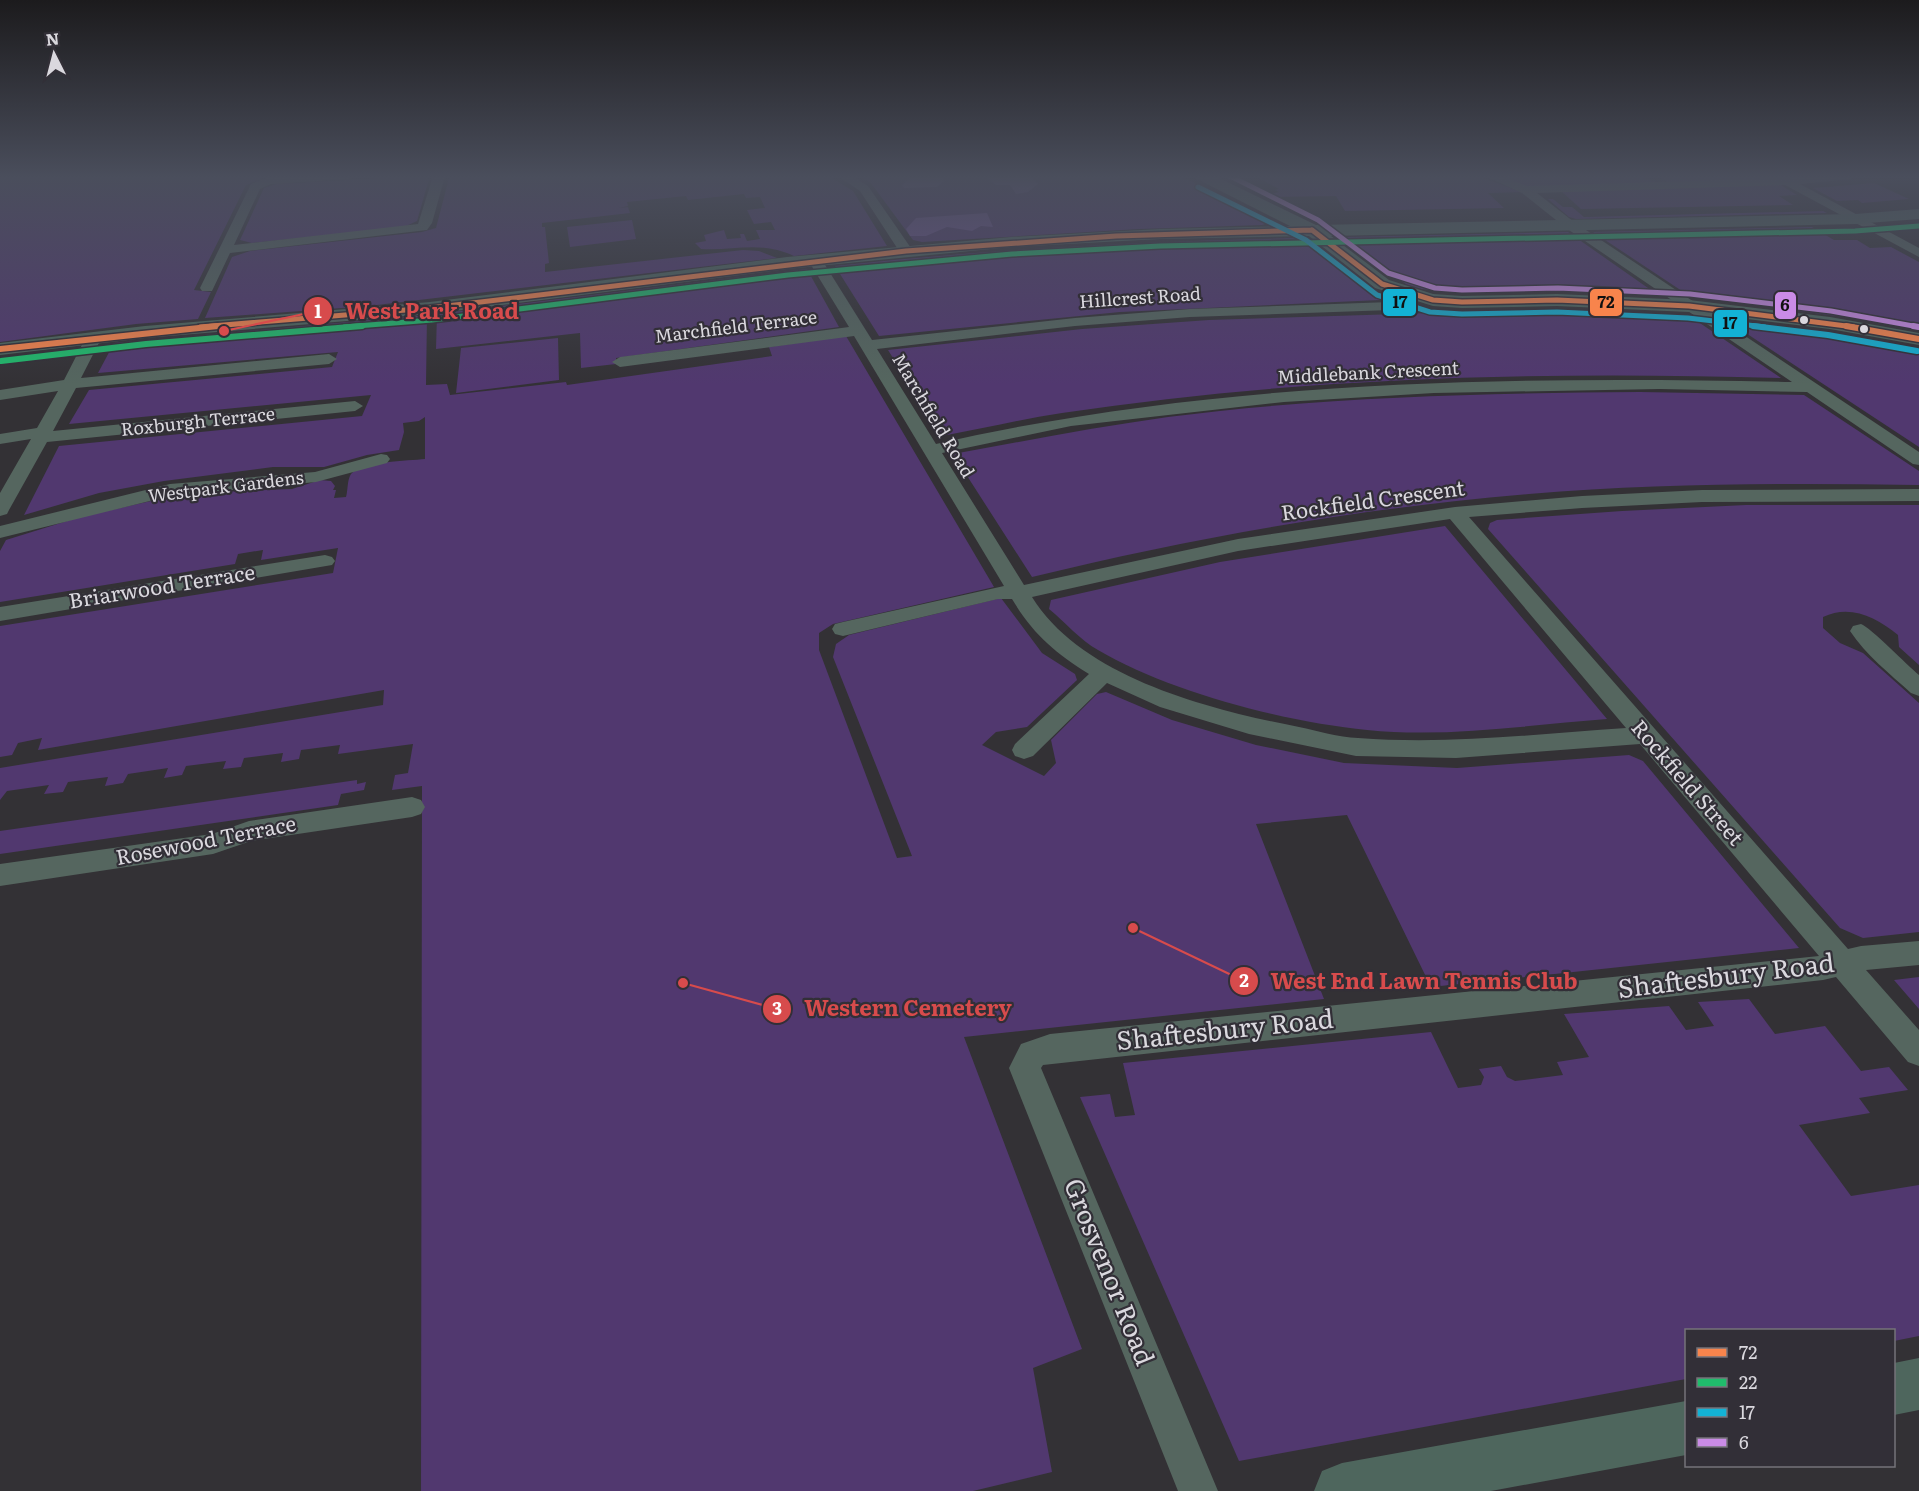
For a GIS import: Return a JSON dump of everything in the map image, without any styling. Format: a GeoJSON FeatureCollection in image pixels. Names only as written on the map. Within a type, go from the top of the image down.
{"type":"FeatureCollection","features":[{"type":"Feature","properties":{"kind":"street"},"geometry":{"type":"LineString","coordinates":[[207,288],[227,246]]}},
{"type":"Feature","properties":{"kind":"street"},"geometry":{"type":"LineString","coordinates":[[225,250],[263,246]]}},
{"type":"Feature","properties":{"kind":"street"},"geometry":{"type":"LineString","coordinates":[[902,246],[906,251]]}},
{"type":"Feature","properties":{"kind":"street"},"geometry":{"type":"LineString","coordinates":[[0,349],[94,337],[379,313],[815,260],[978,246]]}},
{"type":"Feature","properties":{"kind":"street"},"geometry":{"type":"LineString","coordinates":[[1332,246],[1382,284],[1433,300],[1462,302],[1557,300],[1689,306],[1830,323],[1916,341]]}},
{"type":"Feature","properties":{"kind":"street"},"geometry":{"type":"LineString","coordinates":[[1600,246],[1919,460]]}},
{"type":"Feature","properties":{"kind":"street","name":"Marchfield Road"},"geometry":{"type":"LineString","coordinates":[[815,260],[856,331],[868,345],[1036,621],[1065,649],[1104,673],[1168,701],[1249,726],[1356,747],[1456,749],[1645,735]]}},
{"type":"Feature","properties":{"kind":"street","name":"Hillcrest Road"},"geometry":{"type":"LineString","coordinates":[[868,345],[1155,316],[1391,306],[1406,303],[1414,295]]}},
{"type":"Feature","properties":{"kind":"street","name":"Marchfield Terrace"},"geometry":{"type":"LineString","coordinates":[[620,362],[856,331]]}},
{"type":"Feature","properties":{"kind":"street"},"geometry":{"type":"LineString","coordinates":[[0,510],[94,337]]}},
{"type":"Feature","properties":{"kind":"street"},"geometry":{"type":"LineString","coordinates":[[0,395],[70,384],[329,360]]}},
{"type":"Feature","properties":{"kind":"street","name":"Middlebank Crescent"},"geometry":{"type":"LineString","coordinates":[[932,450],[1025,429],[1140,412],[1363,391],[1491,385],[1594,384],[1811,387]]}},
{"type":"Feature","properties":{"kind":"street","name":"Roxburgh Terrace"},"geometry":{"type":"LineString","coordinates":[[0,439],[355,406]]}},
{"type":"Feature","properties":{"kind":"street","name":"Westpark Gardens"},"geometry":{"type":"LineString","coordinates":[[0,532],[170,490],[316,477],[381,459]]}},
{"type":"Feature","properties":{"kind":"street","name":"Rockfield Crescent"},"geometry":{"type":"LineString","coordinates":[[843,629],[998,593],[1032,591],[1238,545],[1455,513],[1582,502],[1702,496],[1919,495]]}},
{"type":"Feature","properties":{"kind":"street","name":"Rockfield Street"},"geometry":{"type":"LineString","coordinates":[[1455,513],[1919,1052]]}},
{"type":"Feature","properties":{"kind":"street","name":"Briarwood Terrace"},"geometry":{"type":"LineString","coordinates":[[0,614],[325,561]]}},
{"type":"Feature","properties":{"kind":"street"},"geometry":{"type":"LineString","coordinates":[[1861,631],[1876,649],[1919,687]]}},
{"type":"Feature","properties":{"kind":"street"},"geometry":{"type":"LineString","coordinates":[[1024,750],[1104,673]]}},
{"type":"Feature","properties":{"kind":"street","name":"Rosewood Terrace"},"geometry":{"type":"LineString","coordinates":[[0,875],[213,844],[249,831],[412,807]]}},
{"type":"Feature","properties":{"kind":"street","name":"Shaftesbury Road"},"geometry":{"type":"LineString","coordinates":[[1032,1054],[1050,1048],[1823,968],[1861,958],[1919,953]]}},
{"type":"Feature","properties":{"kind":"street","name":"Grosvenor Road"},"geometry":{"type":"LineString","coordinates":[[1032,1054],[1025,1068],[1198,1491]]}},
{"type":"Feature","properties":{"kind":"street"},"geometry":{"type":"LineString","coordinates":[[1895,1389],[1919,1384]]}},
{"type":"Feature","properties":{"kind":"street"},"geometry":{"type":"LineString","coordinates":[[1342,1491],[1685,1428]]}},
{"type":"Feature","properties":{"kind":"shaded area"},"geometry":{"type":"Polygon","coordinates":[[[0,246],[216,246],[194,290],[211,292],[198,319],[136,324],[0,342],[0,246]]]}},
{"type":"Feature","properties":{"kind":"shaded area"},"geometry":{"type":"Polygon","coordinates":[[[299,246],[547,246],[549,263],[545,264],[545,272],[743,250],[759,251],[777,258],[368,306],[205,318],[232,257],[250,251],[299,246]]]}},
{"type":"Feature","properties":{"kind":"shaded area"},"geometry":{"type":"Polygon","coordinates":[[[698,246],[887,246],[794,256],[758,247],[701,249],[698,246]]]}},
{"type":"Feature","properties":{"kind":"shaded area"},"geometry":{"type":"Polygon","coordinates":[[[1312,246],[1380,300],[1120,312],[879,336],[835,266],[1069,247],[1312,246]]]}},
{"type":"Feature","properties":{"kind":"shaded area"},"geometry":{"type":"Polygon","coordinates":[[[1357,246],[1587,246],[1658,295],[1565,290],[1452,292],[1422,289],[1406,284],[1357,246]]]}},
{"type":"Feature","properties":{"kind":"shaded area"},"geometry":{"type":"Polygon","coordinates":[[[1613,246],[1866,246],[1870,248],[1891,247],[1919,262],[1919,331],[1852,318],[1691,297],[1613,246]]]}},
{"type":"Feature","properties":{"kind":"shaded area"},"geometry":{"type":"Polygon","coordinates":[[[807,269],[839,327],[616,358],[616,364],[581,368],[580,333],[436,349],[437,314],[807,269]]]}},
{"type":"Feature","properties":{"kind":"shaded area"},"geometry":{"type":"Polygon","coordinates":[[[1559,309],[1688,315],[1781,378],[1601,375],[1421,379],[1331,384],[1151,401],[1047,415],[942,436],[888,350],[1082,329],[1209,320],[1559,309]]]}},
{"type":"Feature","properties":{"kind":"shaded area"},"geometry":{"type":"Polygon","coordinates":[[[427,315],[426,385],[447,384],[450,395],[566,382],[567,385],[772,356],[769,347],[846,336],[994,587],[833,624],[819,633],[819,650],[897,858],[912,856],[833,657],[836,644],[849,635],[1001,598],[1042,653],[1075,674],[1077,680],[1027,727],[996,732],[982,745],[1044,776],[1056,763],[1051,740],[1097,694],[1106,692],[1172,720],[1256,745],[1344,763],[1457,768],[1629,755],[1643,761],[1799,948],[1431,987],[1347,815],[1256,824],[1324,999],[964,1037],[1082,1349],[1033,1368],[1052,1472],[973,1491],[421,1491],[422,786],[392,790],[395,775],[408,773],[413,744],[338,754],[340,745],[301,750],[299,759],[281,762],[283,753],[244,758],[241,767],[223,769],[226,761],[186,766],[182,775],[164,778],[168,768],[128,774],[123,783],[105,786],[108,777],[68,782],[63,792],[44,794],[49,785],[7,791],[0,800],[0,768],[383,705],[384,690],[38,750],[42,738],[18,743],[12,755],[0,757],[0,626],[333,573],[338,548],[261,560],[263,550],[238,554],[235,564],[0,602],[0,551],[6,540],[80,517],[151,501],[218,492],[292,489],[320,480],[331,481],[335,486],[334,498],[346,497],[351,474],[365,466],[425,459],[425,417],[419,421],[403,423],[404,432],[399,450],[367,455],[324,467],[273,467],[164,481],[99,493],[24,515],[59,446],[362,416],[371,395],[69,424],[89,390],[332,367],[338,352],[98,373],[114,343],[427,315]]]}},
{"type":"Feature","properties":{"kind":"shaded area"},"geometry":{"type":"Polygon","coordinates":[[[1723,318],[1825,331],[1907,347],[1919,354],[1919,447],[1723,318]]]}},
{"type":"Feature","properties":{"kind":"shaded area"},"geometry":{"type":"Polygon","coordinates":[[[558,338],[559,380],[456,393],[461,348],[558,338]]]}},
{"type":"Feature","properties":{"kind":"shaded area"},"geometry":{"type":"Polygon","coordinates":[[[1640,392],[1804,395],[1919,471],[1919,485],[1675,486],[1578,490],[1466,500],[1341,516],[1217,537],[1032,577],[953,454],[1060,434],[1227,410],[1462,395],[1640,392]]]}},
{"type":"Feature","properties":{"kind":"shaded area"},"geometry":{"type":"Polygon","coordinates":[[[1746,505],[1919,505],[1919,665],[1899,647],[1898,635],[1862,614],[1833,613],[1823,617],[1823,628],[1840,643],[1863,653],[1919,703],[1919,932],[1863,938],[1840,928],[1488,529],[1490,523],[1497,520],[1746,505]]]}},
{"type":"Feature","properties":{"kind":"shaded area"},"geometry":{"type":"Polygon","coordinates":[[[1445,526],[1607,719],[1457,732],[1367,730],[1300,720],[1228,703],[1158,679],[1091,646],[1049,609],[1051,600],[1220,562],[1445,526]]]}},
{"type":"Feature","properties":{"kind":"shaded area"},"geometry":{"type":"Polygon","coordinates":[[[357,780],[357,784],[366,782],[364,790],[341,794],[338,805],[0,854],[0,831],[357,780]]]}},
{"type":"Feature","properties":{"kind":"shaded area"},"geometry":{"type":"Polygon","coordinates":[[[1919,977],[1919,1009],[1894,980],[1919,977]]]}},
{"type":"Feature","properties":{"kind":"shaded area"},"geometry":{"type":"Polygon","coordinates":[[[1749,999],[1775,1034],[1825,1026],[1861,1071],[1889,1067],[1908,1090],[1859,1098],[1870,1113],[1799,1125],[1851,1196],[1919,1185],[1919,1336],[1895,1341],[1895,1329],[1685,1329],[1685,1379],[1239,1461],[1080,1097],[1110,1094],[1115,1117],[1135,1115],[1123,1063],[1431,1032],[1458,1088],[1481,1085],[1484,1077],[1479,1069],[1501,1066],[1507,1077],[1515,1081],[1563,1075],[1557,1062],[1589,1057],[1564,1014],[1669,1006],[1686,1030],[1714,1026],[1698,1002],[1749,999]]]}},
{"type":"Feature","properties":{"kind":"transit line","name":"72"},"geometry":{"type":"LineString","coordinates":[[0,349],[145,332],[430,308],[906,251],[982,246]]}},
{"type":"Feature","properties":{"kind":"transit line","name":"22"},"geometry":{"type":"LineString","coordinates":[[1,361],[146,344],[432,320],[788,275],[1012,254],[1179,246]]}},
{"type":"Feature","properties":{"kind":"transit line","name":"17"},"geometry":{"type":"LineString","coordinates":[[1313,246],[1377,295],[1430,312],[1462,314],[1557,312],[1688,318],[1828,335],[1917,351]]}},
{"type":"Feature","properties":{"kind":"transit line","name":"72"},"geometry":{"type":"LineString","coordinates":[[1332,246],[1382,284],[1433,300],[1462,302],[1557,300],[1689,306],[1830,323],[1919,339]]}},
{"type":"Feature","properties":{"kind":"transit line","name":"6"},"geometry":{"type":"LineString","coordinates":[[1352,246],[1388,273],[1435,288],[1462,290],[1558,288],[1690,294],[1831,311],[1919,327]]}},
{"type":"Feature","properties":{"kind":"place","name":"West Park Road"},"geometry":{"type":"Point","coordinates":[224,331]}},
{"type":"Feature","properties":{"kind":"place","name":"West End Lawn Tennis Club"},"geometry":{"type":"Point","coordinates":[1133,928]}},
{"type":"Feature","properties":{"kind":"place","name":"Western Cemetery"},"geometry":{"type":"Point","coordinates":[683,983]}}]}
